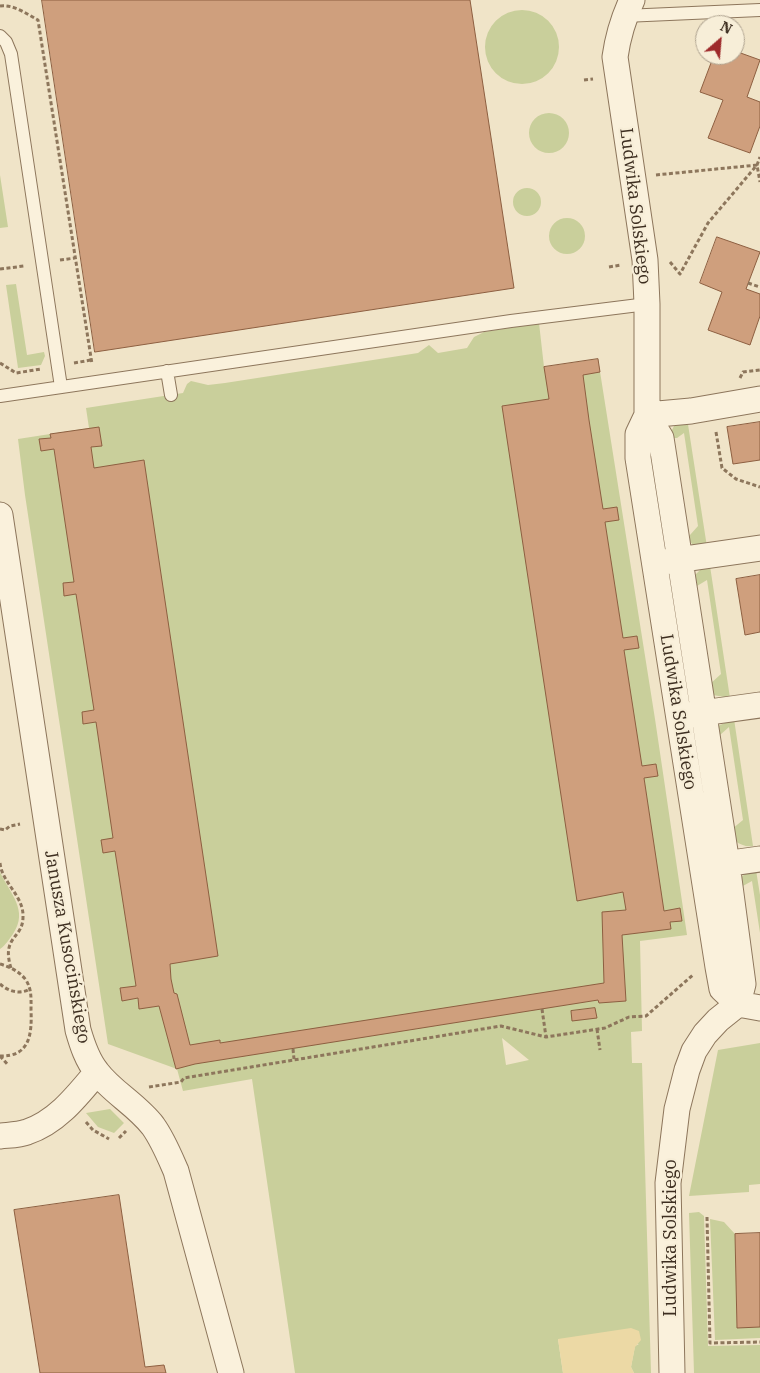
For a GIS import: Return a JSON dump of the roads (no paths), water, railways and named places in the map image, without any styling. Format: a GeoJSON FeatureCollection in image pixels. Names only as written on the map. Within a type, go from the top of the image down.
{"type":"FeatureCollection","features":[{"type":"Feature","properties":{"kind":"street","name":"Ludwika Solskiego"},"geometry":{"type":"LineString","coordinates":[[628,8],[617,38],[615,57],[645,260],[648,304],[648,415],[638,434],[638,458],[722,989],[749,1006]]}},
{"type":"Feature","properties":{"kind":"street"},"geometry":{"type":"LineString","coordinates":[[648,415],[760,399]]}},
{"type":"Feature","properties":{"kind":"street","name":"Ludwika Solskiego"},"geometry":{"type":"LineString","coordinates":[[648,415],[661,438],[727,864],[743,984],[749,1006]]}},
{"type":"Feature","properties":{"kind":"street","name":"Janusza Kusocińskiego"},"geometry":{"type":"LineString","coordinates":[[0,514],[10,648],[78,1030],[85,1051],[96,1072],[142,1114],[153,1126],[166,1147],[176,1171],[231,1373]]}},
{"type":"Feature","properties":{"kind":"street"},"geometry":{"type":"LineString","coordinates":[[654,563],[760,548]]}},
{"type":"Feature","properties":{"kind":"street"},"geometry":{"type":"LineString","coordinates":[[679,717],[760,705]]}},
{"type":"Feature","properties":{"kind":"street"},"geometry":{"type":"LineString","coordinates":[[702,867],[760,859]]}},
{"type":"Feature","properties":{"kind":"street","name":"Ludwika Solskiego"},"geometry":{"type":"LineString","coordinates":[[672,1373],[668,1183],[677,1109],[694,1051],[705,1034],[718,1020],[749,1006]]}},
{"type":"Feature","properties":{"kind":"street"},"geometry":{"type":"LineString","coordinates":[[0,1136],[26,1132],[44,1124],[69,1105],[96,1072]]}},
{"type":"Feature","properties":{"kind":"lane"},"geometry":{"type":"LineString","coordinates":[[628,8],[760,10]]}},
{"type":"Feature","properties":{"kind":"lane"},"geometry":{"type":"LineString","coordinates":[[0,36],[6,42],[11,54],[60,387]]}},
{"type":"Feature","properties":{"kind":"lane"},"geometry":{"type":"LineString","coordinates":[[0,396],[512,321],[648,304]]}},
{"type":"Feature","properties":{"kind":"lane"},"geometry":{"type":"LineString","coordinates":[[167,371],[171,395]]}}]}
